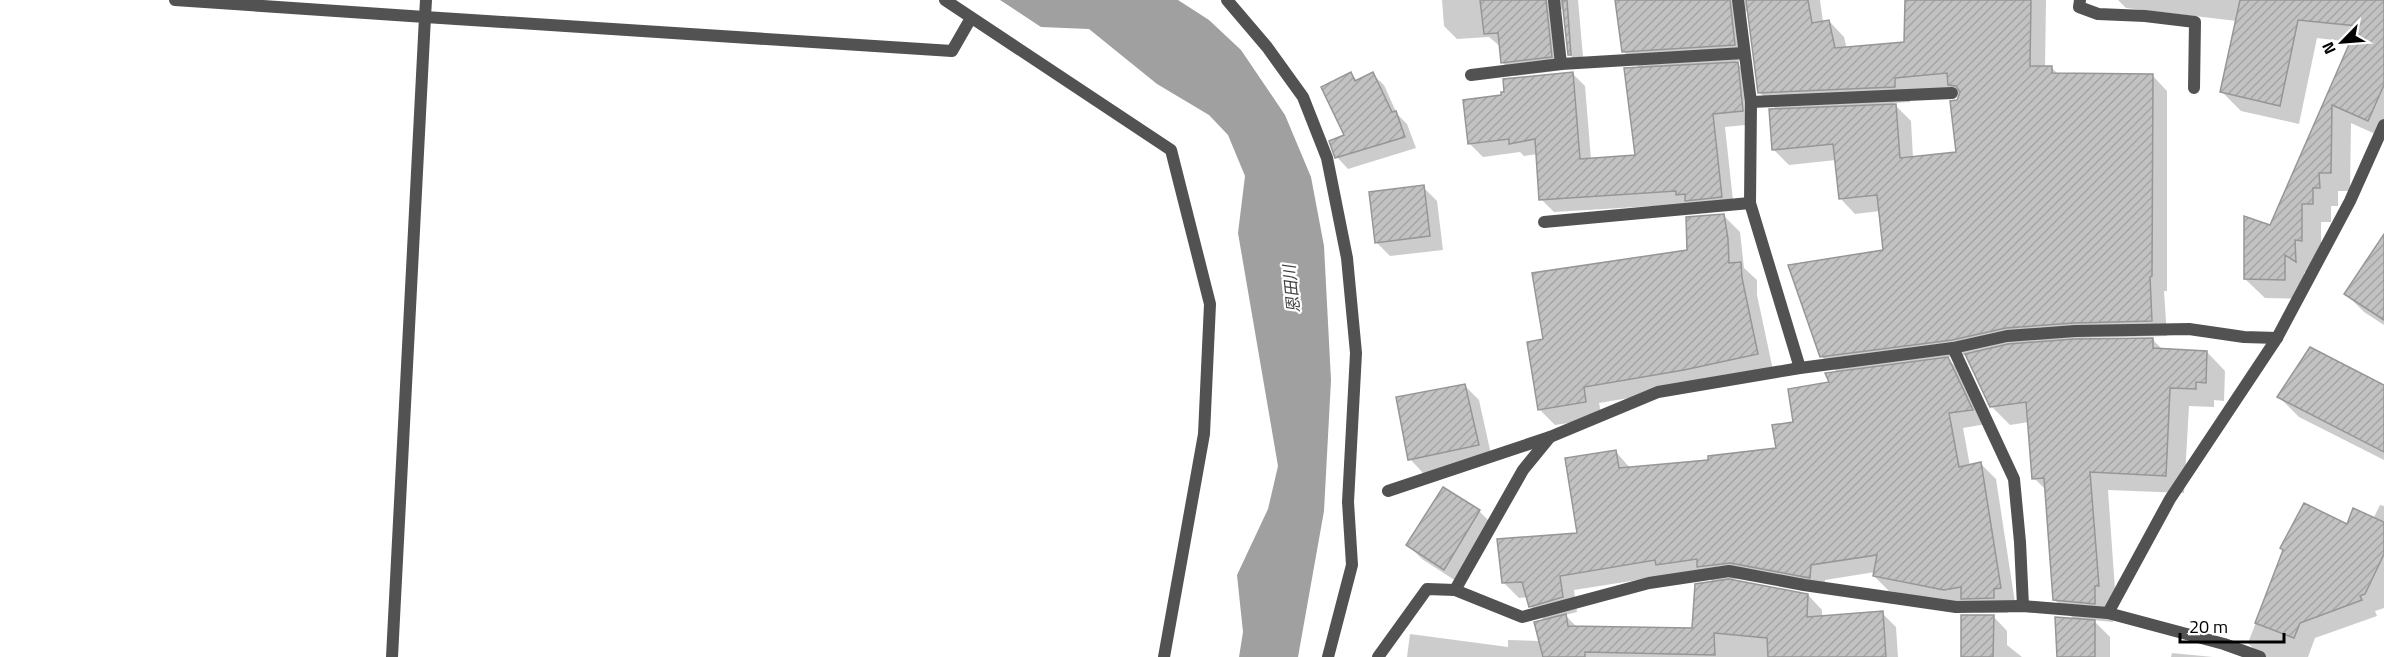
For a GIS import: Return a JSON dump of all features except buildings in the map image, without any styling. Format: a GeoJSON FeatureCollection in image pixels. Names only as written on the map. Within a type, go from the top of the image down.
{"type":"FeatureCollection","features":[{"type":"Feature","properties":{"kind":"street"},"geometry":{"type":"LineString","coordinates":[[176,0],[952,51],[971,18]]}},
{"type":"Feature","properties":{"kind":"street"},"geometry":{"type":"LineString","coordinates":[[392,657],[426,0]]}},
{"type":"Feature","properties":{"kind":"street"},"geometry":{"type":"LineString","coordinates":[[945,0],[1171,150],[1210,304],[1204,434],[1164,657]]}},
{"type":"Feature","properties":{"kind":"street"},"geometry":{"type":"LineString","coordinates":[[1227,0],[1268,47],[1303,97],[1327,158],[1347,258],[1356,353],[1348,502],[1352,565],[1328,657]]}},
{"type":"Feature","properties":{"kind":"street"},"geometry":{"type":"LineString","coordinates":[[1554,0],[1561,64]]}},
{"type":"Feature","properties":{"kind":"street"},"geometry":{"type":"LineString","coordinates":[[1738,0],[1751,102],[1750,203],[1800,368]]}},
{"type":"Feature","properties":{"kind":"street"},"geometry":{"type":"LineString","coordinates":[[2080,0],[2079,7],[2098,14],[2145,16],[2195,22],[2193,88]]}},
{"type":"Feature","properties":{"kind":"street"},"geometry":{"type":"LineString","coordinates":[[1471,75],[1561,64],[1744,53]]}},
{"type":"Feature","properties":{"kind":"street"},"geometry":{"type":"LineString","coordinates":[[1751,102],[1952,93]]}},
{"type":"Feature","properties":{"kind":"street"},"geometry":{"type":"LineString","coordinates":[[2108,612],[2170,499],[2277,338],[2350,201],[2384,125]]}},
{"type":"Feature","properties":{"kind":"street"},"geometry":{"type":"LineString","coordinates":[[1544,222],[1750,203]]}},
{"type":"Feature","properties":{"kind":"street"},"geometry":{"type":"LineString","coordinates":[[1388,491],[1551,437],[1658,392],[1800,368],[1953,348],[2007,336],[2075,331],[2190,329],[2244,337],[2277,338]]}},
{"type":"Feature","properties":{"kind":"street"},"geometry":{"type":"LineString","coordinates":[[1953,348],[2014,478],[2023,606]]}},
{"type":"Feature","properties":{"kind":"street"},"geometry":{"type":"LineString","coordinates":[[1455,590],[1523,470],[1551,437]]}},
{"type":"Feature","properties":{"kind":"street"},"geometry":{"type":"LineString","coordinates":[[1378,657],[1427,589],[1455,590],[1522,617],[1649,583],[1729,571],[1804,585],[1956,607],[2023,606],[2108,612],[2224,644],[2260,657]]}},
{"type":"Feature","properties":{"kind":"water","name":"恩田川"},"geometry":{"type":"Polygon","coordinates":[[[1000,0],[1178,0],[1209,20],[1241,50],[1285,115],[1311,177],[1324,246],[1331,380],[1324,511],[1298,657],[1239,657],[1243,632],[1237,575],[1268,509],[1278,466],[1238,233],[1245,176],[1228,135],[1209,115],[1157,84],[1089,29],[1041,27],[1000,0]]]}}]}
